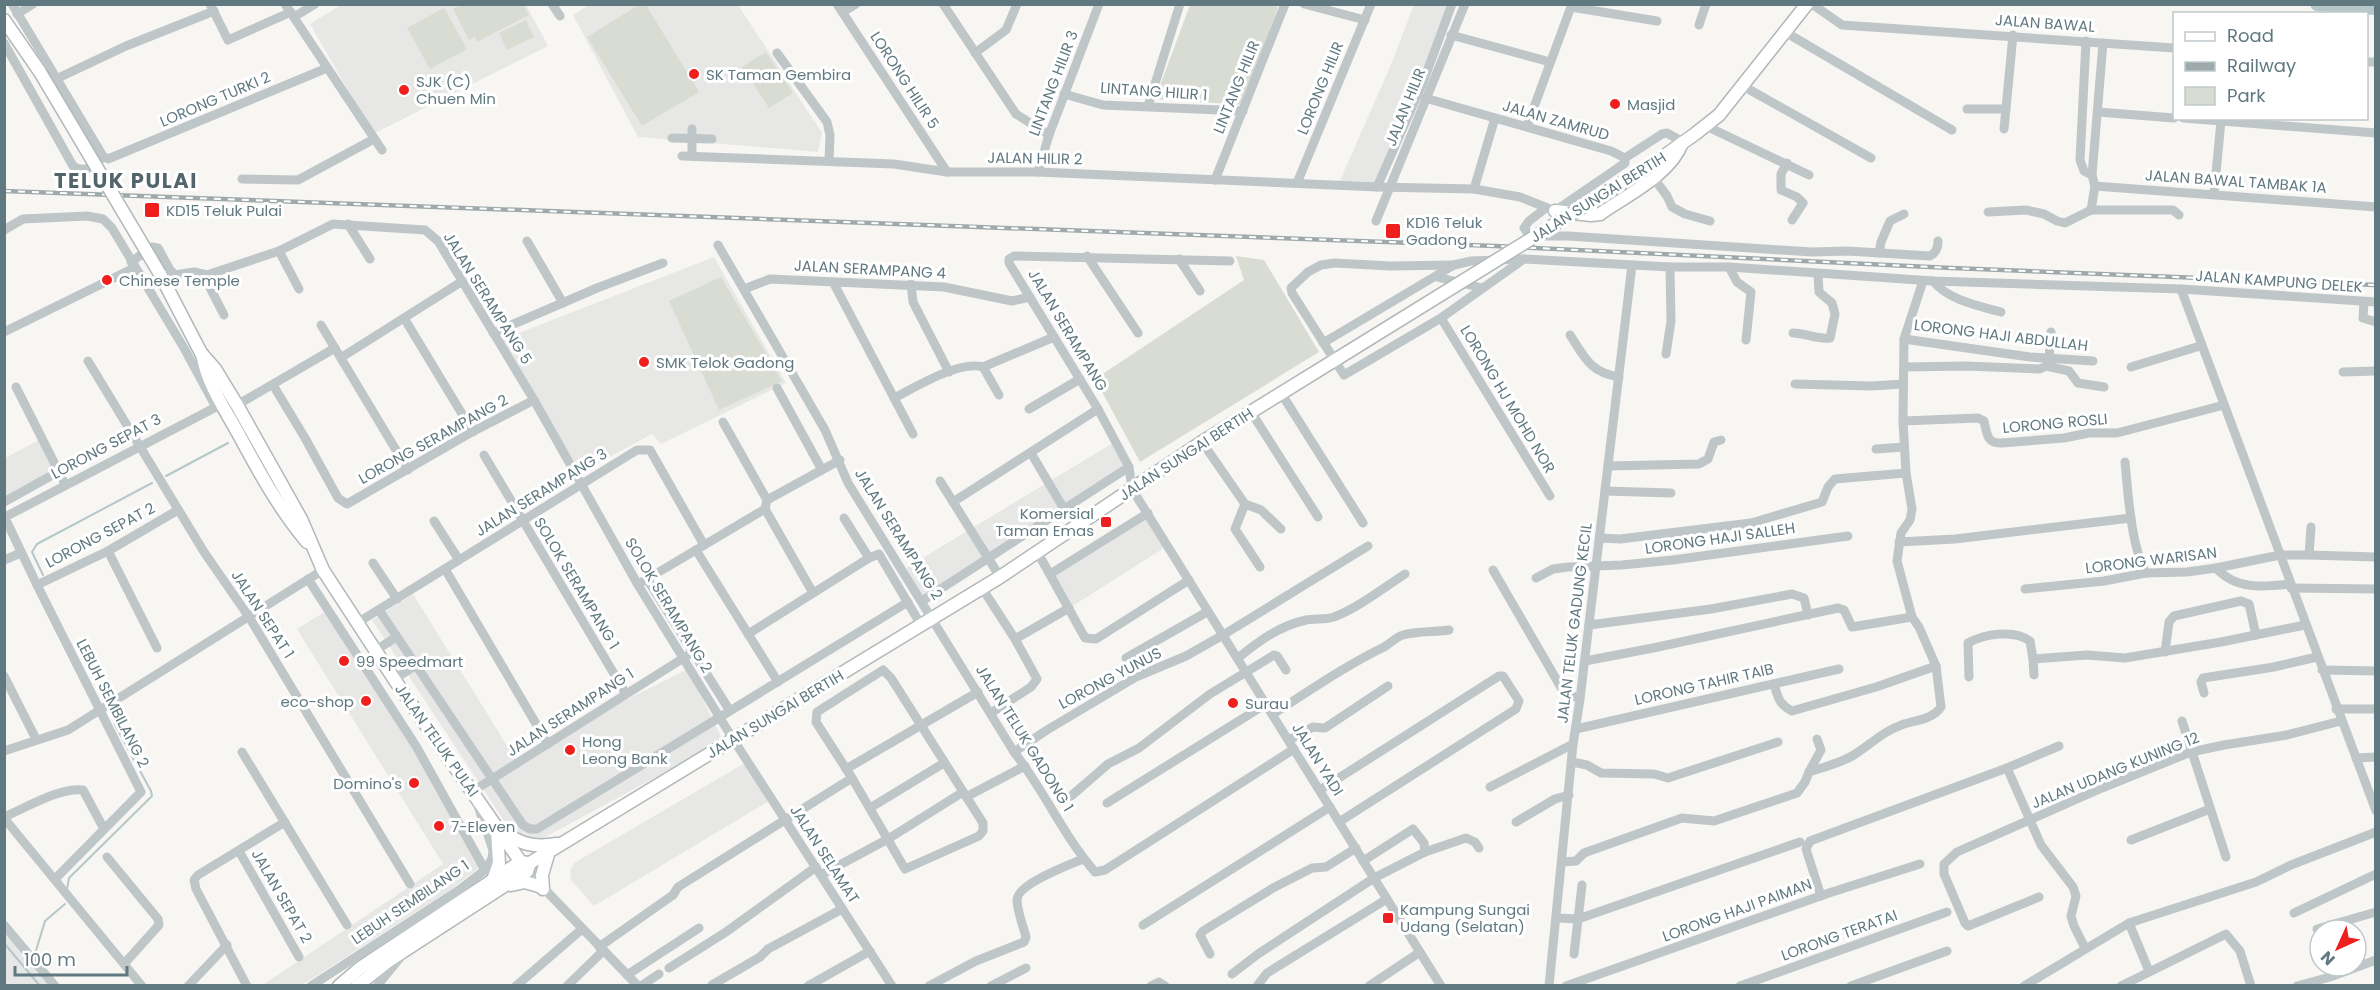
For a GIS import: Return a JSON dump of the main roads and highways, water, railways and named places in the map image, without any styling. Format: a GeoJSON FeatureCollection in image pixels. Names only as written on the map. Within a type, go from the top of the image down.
{"type":"FeatureCollection","features":[{"type":"Feature","properties":{"kind":"main road","name":"JALAN SUNGAI BERTIH"},"geometry":{"type":"LineString","coordinates":[[339,986],[360,968],[492,879],[526,865],[1000,577],[1202,442],[1657,161],[1707,126],[1743,86],[1806,4]]}},
{"type":"Feature","properties":{"kind":"main road","name":"JALAN TELUK PULAI"},"geometry":{"type":"LineString","coordinates":[[4,20],[40,72],[160,274],[201,353],[215,369],[251,428],[301,519],[311,547],[323,570],[375,651],[497,829],[526,865]]}},
{"type":"Feature","properties":{"kind":"main road"},"geometry":{"type":"LineString","coordinates":[[1551,209],[1591,215],[1600,214],[1673,161],[1683,142]]}},
{"type":"Feature","properties":{"kind":"main road","name":"JALAN TELUK PULAI"},"geometry":{"type":"LineString","coordinates":[[201,353],[206,376],[219,405],[292,525],[311,547]]}},
{"type":"Feature","properties":{"kind":"main road"},"geometry":{"type":"LineString","coordinates":[[251,428],[274,477],[274,487],[270,488]]}},
{"type":"Feature","properties":{"kind":"main road"},"geometry":{"type":"LineString","coordinates":[[497,829],[528,845],[539,847],[563,843]]}},
{"type":"Feature","properties":{"kind":"main road"},"geometry":{"type":"LineString","coordinates":[[497,829],[499,863],[492,879],[525,882],[542,888],[542,875],[549,851]]}},
{"type":"Feature","properties":{"kind":"main road","name":"JALAN SUNGAI BERTIH"},"geometry":{"type":"LineString","coordinates":[[357,986],[407,949],[492,879]]}},
{"type":"Feature","properties":{"kind":"waterway"},"geometry":{"type":"LineString","coordinates":[[2317,4],[2376,8]]}},
{"type":"Feature","properties":{"kind":"waterway"},"geometry":{"type":"LineString","coordinates":[[166,476],[228,443]]}},
{"type":"Feature","properties":{"kind":"waterway"},"geometry":{"type":"LineString","coordinates":[[43,575],[32,552],[37,544],[152,483]]}},
{"type":"Feature","properties":{"kind":"waterway"},"geometry":{"type":"LineString","coordinates":[[101,690],[107,701]]}},
{"type":"Feature","properties":{"kind":"waterway"},"geometry":{"type":"LineString","coordinates":[[67,889],[69,878],[152,796],[115,725],[111,709]]}},
{"type":"Feature","properties":{"kind":"waterway"},"geometry":{"type":"LineString","coordinates":[[34,957],[45,921],[65,904]]}},
{"type":"Feature","properties":{"kind":"waterway"},"geometry":{"type":"LineString","coordinates":[[4,943],[40,986]]}},
{"type":"Feature","properties":{"kind":"railway"},"geometry":{"type":"LineString","coordinates":[[4,191],[1495,246],[1951,268],[2376,285]]}},
{"type":"Feature","properties":{"kind":"place","name":"SK Taman Gembira"},"geometry":{"type":"Point","coordinates":[694,74]}},
{"type":"Feature","properties":{"kind":"place","name":"SJK (C) Chuen Min"},"geometry":{"type":"Point","coordinates":[404,90]}},
{"type":"Feature","properties":{"kind":"place","name":"Masjid"},"geometry":{"type":"Point","coordinates":[1615,104]}},
{"type":"Feature","properties":{"kind":"place","name":"KD15 Teluk Pulai"},"geometry":{"type":"Point","coordinates":[152,210]}},
{"type":"Feature","properties":{"kind":"place","name":"KD16 Teluk Gadong"},"geometry":{"type":"Point","coordinates":[1393,231]}},
{"type":"Feature","properties":{"kind":"place","name":"Chinese Temple"},"geometry":{"type":"Point","coordinates":[107,280]}},
{"type":"Feature","properties":{"kind":"place","name":"SMK Telok Gadong"},"geometry":{"type":"Point","coordinates":[644,362]}},
{"type":"Feature","properties":{"kind":"place","name":"Komersial Taman Emas"},"geometry":{"type":"Point","coordinates":[1106,522]}},
{"type":"Feature","properties":{"kind":"place","name":"99 Speedmart"},"geometry":{"type":"Point","coordinates":[344,661]}},
{"type":"Feature","properties":{"kind":"place","name":"eco-shop"},"geometry":{"type":"Point","coordinates":[366,701]}},
{"type":"Feature","properties":{"kind":"place","name":"Surau"},"geometry":{"type":"Point","coordinates":[1233,703]}},
{"type":"Feature","properties":{"kind":"place","name":"Hong Leong Bank"},"geometry":{"type":"Point","coordinates":[570,750]}},
{"type":"Feature","properties":{"kind":"place","name":"Domino's"},"geometry":{"type":"Point","coordinates":[414,783]}},
{"type":"Feature","properties":{"kind":"place","name":"7-Eleven"},"geometry":{"type":"Point","coordinates":[439,826]}},
{"type":"Feature","properties":{"kind":"place","name":"Kampung Sungai Udang (Selatan)"},"geometry":{"type":"Point","coordinates":[1388,918]}},
{"type":"Feature","properties":{"kind":"district","name":"TELUK PULAI"},"geometry":{"type":"Point","coordinates":[126,180]}}]}
